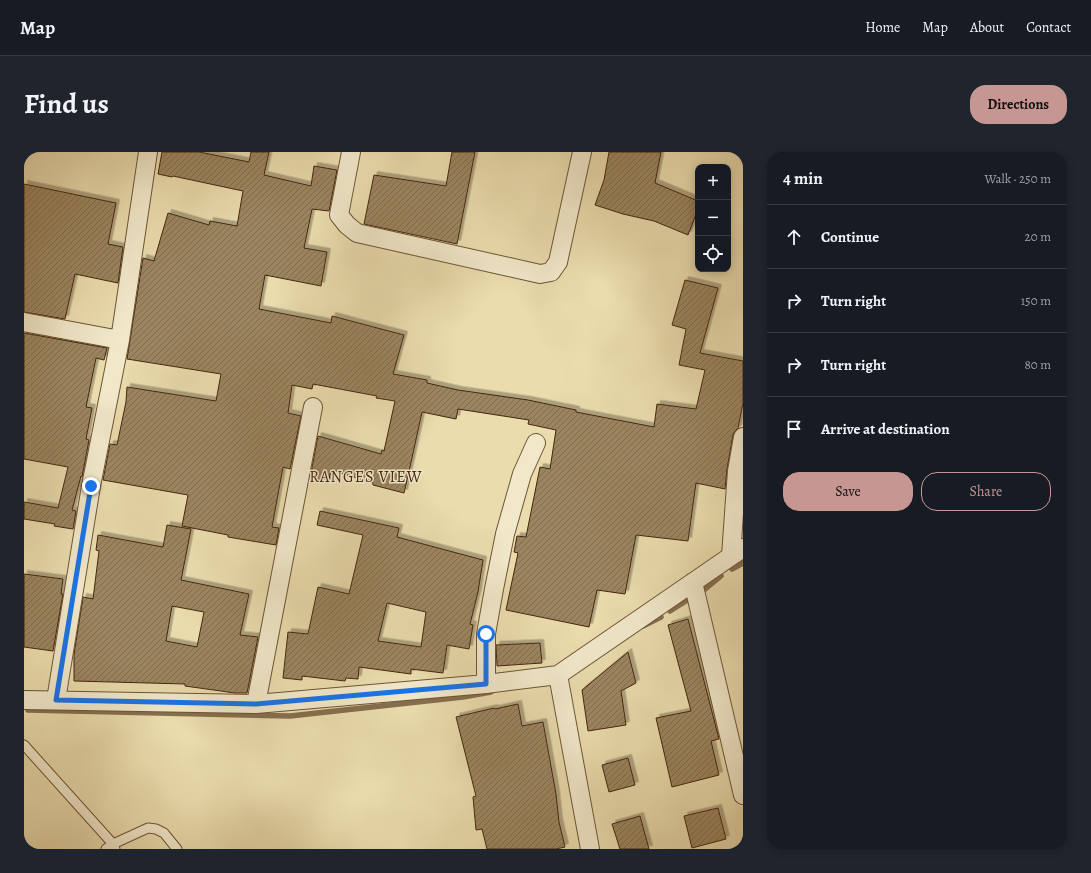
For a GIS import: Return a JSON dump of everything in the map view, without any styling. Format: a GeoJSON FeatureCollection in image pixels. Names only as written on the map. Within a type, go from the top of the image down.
{"type":"FeatureCollection","features":[{"type":"Feature","properties":{"kind":"street"},"geometry":{"type":"LineString","coordinates":[[56,700],[91,486],[120,340],[148,152]]}},
{"type":"Feature","properties":{"kind":"street"},"geometry":{"type":"LineString","coordinates":[[351,152],[339,215],[347,225],[357,233],[540,274],[551,272],[558,262],[582,152]]}},
{"type":"Feature","properties":{"kind":"street"},"geometry":{"type":"LineString","coordinates":[[24,322],[120,340]]}},
{"type":"Feature","properties":{"kind":"street"},"geometry":{"type":"LineString","coordinates":[[256,704],[313,407]]}},
{"type":"Feature","properties":{"kind":"street"},"geometry":{"type":"LineString","coordinates":[[24,700],[256,704],[486,684],[558,675],[737,552],[737,471],[743,437]]}},
{"type":"Feature","properties":{"kind":"street"},"geometry":{"type":"LineString","coordinates":[[486,684],[486,634],[494,589],[506,534],[522,474],[536,442]]}},
{"type":"Feature","properties":{"kind":"street"},"geometry":{"type":"LineString","coordinates":[[693,582],[743,794]]}},
{"type":"Feature","properties":{"kind":"street"},"geometry":{"type":"LineString","coordinates":[[558,675],[590,849]]}},
{"type":"Feature","properties":{"kind":"lane"},"geometry":{"type":"LineString","coordinates":[[24,745],[111,847],[148,828],[156,829],[164,833],[177,849]]}},
{"type":"Feature","properties":{"kind":"building"},"geometry":{"type":"Polygon","coordinates":[[[162,152],[199,152],[249,162],[251,152],[269,152],[264,175],[311,186],[314,166],[337,170],[329,211],[312,209],[304,248],[327,252],[321,286],[265,275],[259,309],[331,323],[332,316],[404,335],[393,374],[427,380],[427,383],[458,390],[528,400],[576,410],[576,412],[654,427],[657,404],[696,409],[705,370],[679,365],[686,329],[672,325],[685,280],[718,288],[700,353],[743,361],[743,403],[738,428],[733,435],[725,489],[696,483],[688,541],[636,535],[625,594],[597,590],[589,627],[506,610],[518,553],[514,552],[517,536],[526,537],[540,467],[550,469],[556,430],[528,424],[529,420],[458,409],[456,419],[422,412],[404,493],[373,485],[373,483],[331,470],[328,483],[314,479],[315,473],[311,473],[318,436],[381,454],[382,450],[384,451],[395,401],[376,398],[377,396],[313,384],[312,389],[292,385],[288,413],[301,416],[290,469],[283,467],[272,527],[279,528],[276,545],[228,537],[228,535],[182,526],[188,495],[103,480],[110,444],[117,445],[126,402],[127,387],[216,401],[221,374],[127,359],[143,258],[154,261],[168,213],[209,225],[210,221],[237,226],[243,191],[158,174],[162,152]]]}},
{"type":"Feature","properties":{"kind":"building"},"geometry":{"type":"Polygon","coordinates":[[[452,152],[475,152],[457,244],[364,224],[374,175],[446,186],[452,152]]]}},
{"type":"Feature","properties":{"kind":"building"},"geometry":{"type":"Polygon","coordinates":[[[609,152],[661,152],[655,183],[695,200],[695,217],[688,235],[654,221],[623,214],[595,205],[604,180],[609,152]]]}},
{"type":"Feature","properties":{"kind":"building"},"geometry":{"type":"Polygon","coordinates":[[[24,184],[116,203],[108,244],[123,247],[118,283],[75,274],[65,319],[24,312],[24,184]]]}},
{"type":"Feature","properties":{"kind":"building"},"geometry":{"type":"Polygon","coordinates":[[[24,333],[107,348],[104,360],[96,358],[86,407],[92,408],[86,439],[89,440],[82,477],[81,476],[72,510],[76,511],[73,529],[54,526],[55,524],[24,519],[24,502],[58,508],[68,467],[24,459],[24,333]]]}},
{"type":"Feature","properties":{"kind":"building"},"geometry":{"type":"Polygon","coordinates":[[[320,511],[399,528],[397,537],[483,560],[478,592],[470,624],[473,625],[469,649],[447,645],[443,673],[411,669],[411,674],[359,667],[358,679],[346,678],[345,681],[302,676],[302,680],[283,678],[288,632],[308,634],[318,587],[349,594],[363,535],[317,525],[320,511]],[[387,603],[378,641],[421,647],[426,612],[387,603]]]}},
{"type":"Feature","properties":{"kind":"building"},"geometry":{"type":"Polygon","coordinates":[[[167,525],[191,529],[181,580],[249,594],[240,635],[258,637],[247,693],[235,693],[185,686],[185,684],[74,681],[74,654],[83,597],[93,599],[99,551],[96,550],[98,535],[163,547],[167,525]],[[172,606],[166,641],[197,647],[204,612],[172,606]]]}},
{"type":"Feature","properties":{"kind":"building"},"geometry":{"type":"Polygon","coordinates":[[[24,574],[63,579],[61,594],[63,594],[53,651],[24,647],[24,574]]]}},
{"type":"Feature","properties":{"kind":"building"},"geometry":{"type":"Polygon","coordinates":[[[688,619],[719,739],[711,741],[719,775],[672,787],[656,718],[691,711],[668,625],[688,619]]]}},
{"type":"Feature","properties":{"kind":"building"},"geometry":{"type":"Polygon","coordinates":[[[540,643],[542,663],[497,666],[496,645],[540,643]]]}},
{"type":"Feature","properties":{"kind":"building"},"geometry":{"type":"Polygon","coordinates":[[[628,652],[636,683],[621,691],[626,725],[588,731],[582,690],[628,652]]]}},
{"type":"Feature","properties":{"kind":"building"},"geometry":{"type":"Polygon","coordinates":[[[518,704],[522,726],[543,722],[556,794],[559,822],[565,847],[556,849],[487,849],[482,829],[476,830],[473,797],[476,796],[456,717],[518,704]]]}},
{"type":"Feature","properties":{"kind":"building"},"geometry":{"type":"Polygon","coordinates":[[[628,758],[635,785],[609,792],[602,765],[628,758]]]}},
{"type":"Feature","properties":{"kind":"building"},"geometry":{"type":"Polygon","coordinates":[[[718,808],[726,839],[692,848],[684,816],[718,808]]]}},
{"type":"Feature","properties":{"kind":"building"},"geometry":{"type":"Polygon","coordinates":[[[640,816],[649,849],[620,849],[612,824],[640,816]]]}},
{"type":"Feature","properties":{"kind":"waterway"},"geometry":{"type":"LineString","coordinates":[[732,569],[743,563]]}},
{"type":"Feature","properties":{"kind":"waterway"},"geometry":{"type":"LineString","coordinates":[[704,590],[721,576]]}},
{"type":"Feature","properties":{"kind":"waterway"},"geometry":{"type":"LineString","coordinates":[[670,611],[689,599]]}},
{"type":"Feature","properties":{"kind":"waterway"},"geometry":{"type":"LineString","coordinates":[[643,626],[661,617]]}},
{"type":"Feature","properties":{"kind":"waterway"},"geometry":{"type":"LineString","coordinates":[[28,710],[290,716],[463,697],[491,692]]}},
{"type":"Feature","properties":{"kind":"district","name":"RANGES VIEW"},"geometry":{"type":"Point","coordinates":[366,477]}},
{"type":"Feature","properties":{"kind":"route"},"geometry":{"type":"LineString","coordinates":[[91,486],[56,700],[256,704],[486,684],[486,634]]}}]}
